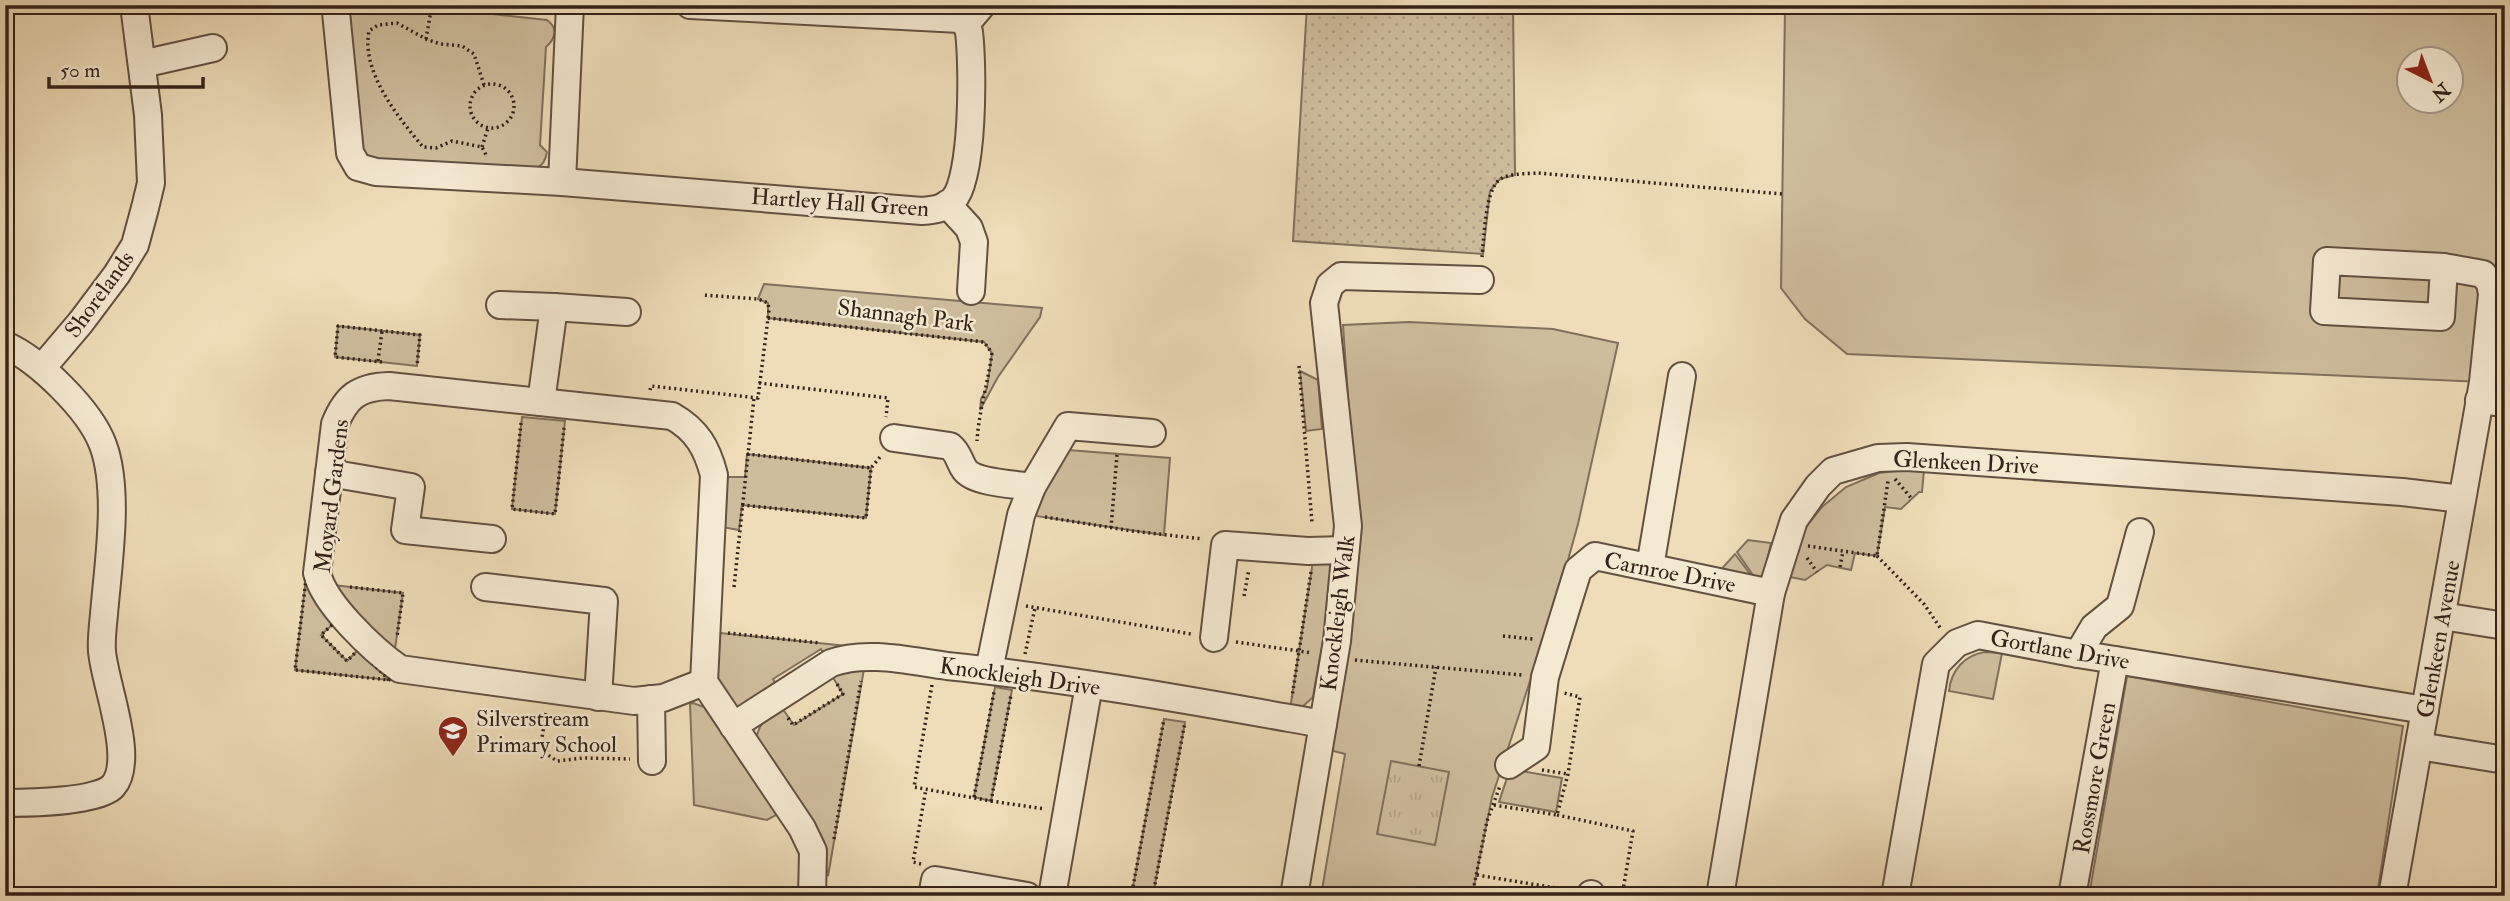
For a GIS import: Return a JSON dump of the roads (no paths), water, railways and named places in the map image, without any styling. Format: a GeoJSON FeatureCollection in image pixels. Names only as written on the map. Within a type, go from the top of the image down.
{"type":"FeatureCollection","features":[{"type":"Feature","properties":{"kind":"street","name":"Shorelands"},"geometry":{"type":"LineString","coordinates":[[42,368],[91,310],[135,245],[150,183],[148,115],[134,5]]}},
{"type":"Feature","properties":{"kind":"street","name":"Hartley Hall Green"},"geometry":{"type":"LineString","coordinates":[[340,5],[336,12],[350,153],[358,167],[376,172],[562,182],[922,211],[940,209],[954,200],[961,185],[970,122],[973,79],[969,32],[974,15]]}},
{"type":"Feature","properties":{"kind":"street"},"geometry":{"type":"LineString","coordinates":[[562,182],[570,5]]}},
{"type":"Feature","properties":{"kind":"street","name":"Hartley Hall Green"},"geometry":{"type":"LineString","coordinates":[[690,5],[960,19],[974,15]]}},
{"type":"Feature","properties":{"kind":"street"},"geometry":{"type":"LineString","coordinates":[[142,64],[213,48]]}},
{"type":"Feature","properties":{"kind":"street"},"geometry":{"type":"LineString","coordinates":[[947,204],[969,228],[974,242],[971,292]]}},
{"type":"Feature","properties":{"kind":"street","name":"Glenkeen Avenue"},"geometry":{"type":"LineString","coordinates":[[2392,896],[2462,499],[2489,395],[2492,295],[2490,283],[2483,274],[2444,267],[2327,261],[2324,310],[2441,317],[2444,267]]}},
{"type":"Feature","properties":{"kind":"street","name":"Knockleigh Walk"},"geometry":{"type":"LineString","coordinates":[[1294,896],[1323,724],[1328,656],[1348,526],[1324,303],[1330,285],[1341,276],[1480,280]]}},
{"type":"Feature","properties":{"kind":"street"},"geometry":{"type":"LineString","coordinates":[[500,304],[627,312]]}},
{"type":"Feature","properties":{"kind":"street"},"geometry":{"type":"LineString","coordinates":[[544,403],[554,307]]}},
{"type":"Feature","properties":{"kind":"street"},"geometry":{"type":"LineString","coordinates":[[5,345],[23,353],[42,368],[90,420],[105,449],[111,488],[111,511],[102,650],[116,708],[120,767],[118,780],[102,793],[62,801],[5,803]]}},
{"type":"Feature","properties":{"kind":"street"},"geometry":{"type":"LineString","coordinates":[[1650,567],[1682,376]]}},
{"type":"Feature","properties":{"kind":"street","name":"Moyard Gardens"},"geometry":{"type":"LineString","coordinates":[[372,387],[544,403],[671,416],[686,424],[701,440],[713,475],[704,682],[673,694],[634,701],[400,669],[375,650],[334,605],[320,584],[317,573],[335,424],[343,406],[355,395],[372,387]]}},
{"type":"Feature","properties":{"kind":"street"},"geometry":{"type":"LineString","coordinates":[[992,678],[1015,536],[1021,515],[1032,487],[1068,426],[1152,433]]}},
{"type":"Feature","properties":{"kind":"street"},"geometry":{"type":"LineString","coordinates":[[889,431],[950,446],[957,452],[966,471],[974,478],[1032,487]]}},
{"type":"Feature","properties":{"kind":"street","name":"Glenkeen Drive"},"geometry":{"type":"LineString","coordinates":[[1720,896],[1771,593],[1794,520],[1818,486],[1833,471],[1878,458],[1907,457],[2402,492],[2462,499]]}},
{"type":"Feature","properties":{"kind":"street"},"geometry":{"type":"LineString","coordinates":[[329,473],[411,487],[405,530],[492,539]]}},
{"type":"Feature","properties":{"kind":"street"},"geometry":{"type":"LineString","coordinates":[[2078,654],[2094,626],[2120,606],[2140,532]]}},
{"type":"Feature","properties":{"kind":"street"},"geometry":{"type":"LineString","coordinates":[[1214,638],[1225,545],[1345,550]]}},
{"type":"Feature","properties":{"kind":"street","name":"Carnroe Drive"},"geometry":{"type":"LineString","coordinates":[[1509,765],[1536,747],[1552,685],[1556,642],[1578,570],[1595,556],[1771,593]]}},
{"type":"Feature","properties":{"kind":"street"},"geometry":{"type":"LineString","coordinates":[[485,587],[604,601],[598,697]]}},
{"type":"Feature","properties":{"kind":"street"},"geometry":{"type":"LineString","coordinates":[[2441,616],[2505,626]]}},
{"type":"Feature","properties":{"kind":"street","name":"Gortlane Drive"},"geometry":{"type":"LineString","coordinates":[[1895,896],[1936,664],[1957,643],[1978,635],[2078,654],[2426,710]]}},
{"type":"Feature","properties":{"kind":"street","name":"Knockleigh Drive"},"geometry":{"type":"LineString","coordinates":[[733,726],[806,677],[841,659],[868,657],[992,678],[1089,685],[1323,724]]}},
{"type":"Feature","properties":{"kind":"street","name":"Rossmore Green"},"geometry":{"type":"LineString","coordinates":[[2072,896],[2115,660]]}},
{"type":"Feature","properties":{"kind":"street"},"geometry":{"type":"LineString","coordinates":[[704,682],[802,828],[813,850],[812,896]]}},
{"type":"Feature","properties":{"kind":"street"},"geometry":{"type":"LineString","coordinates":[[1052,896],[1089,685]]}},
{"type":"Feature","properties":{"kind":"street"},"geometry":{"type":"LineString","coordinates":[[641,760],[651,699]]}},
{"type":"Feature","properties":{"kind":"street"},"geometry":{"type":"LineString","coordinates":[[2419,746],[2505,760]]}},
{"type":"Feature","properties":{"kind":"street"},"geometry":{"type":"LineString","coordinates":[[932,896],[935,880],[1027,896]]}},
{"type":"Feature","properties":{"kind":"place","name":"Silverstream Primary School"},"geometry":{"type":"Point","coordinates":[453,758]}}]}
